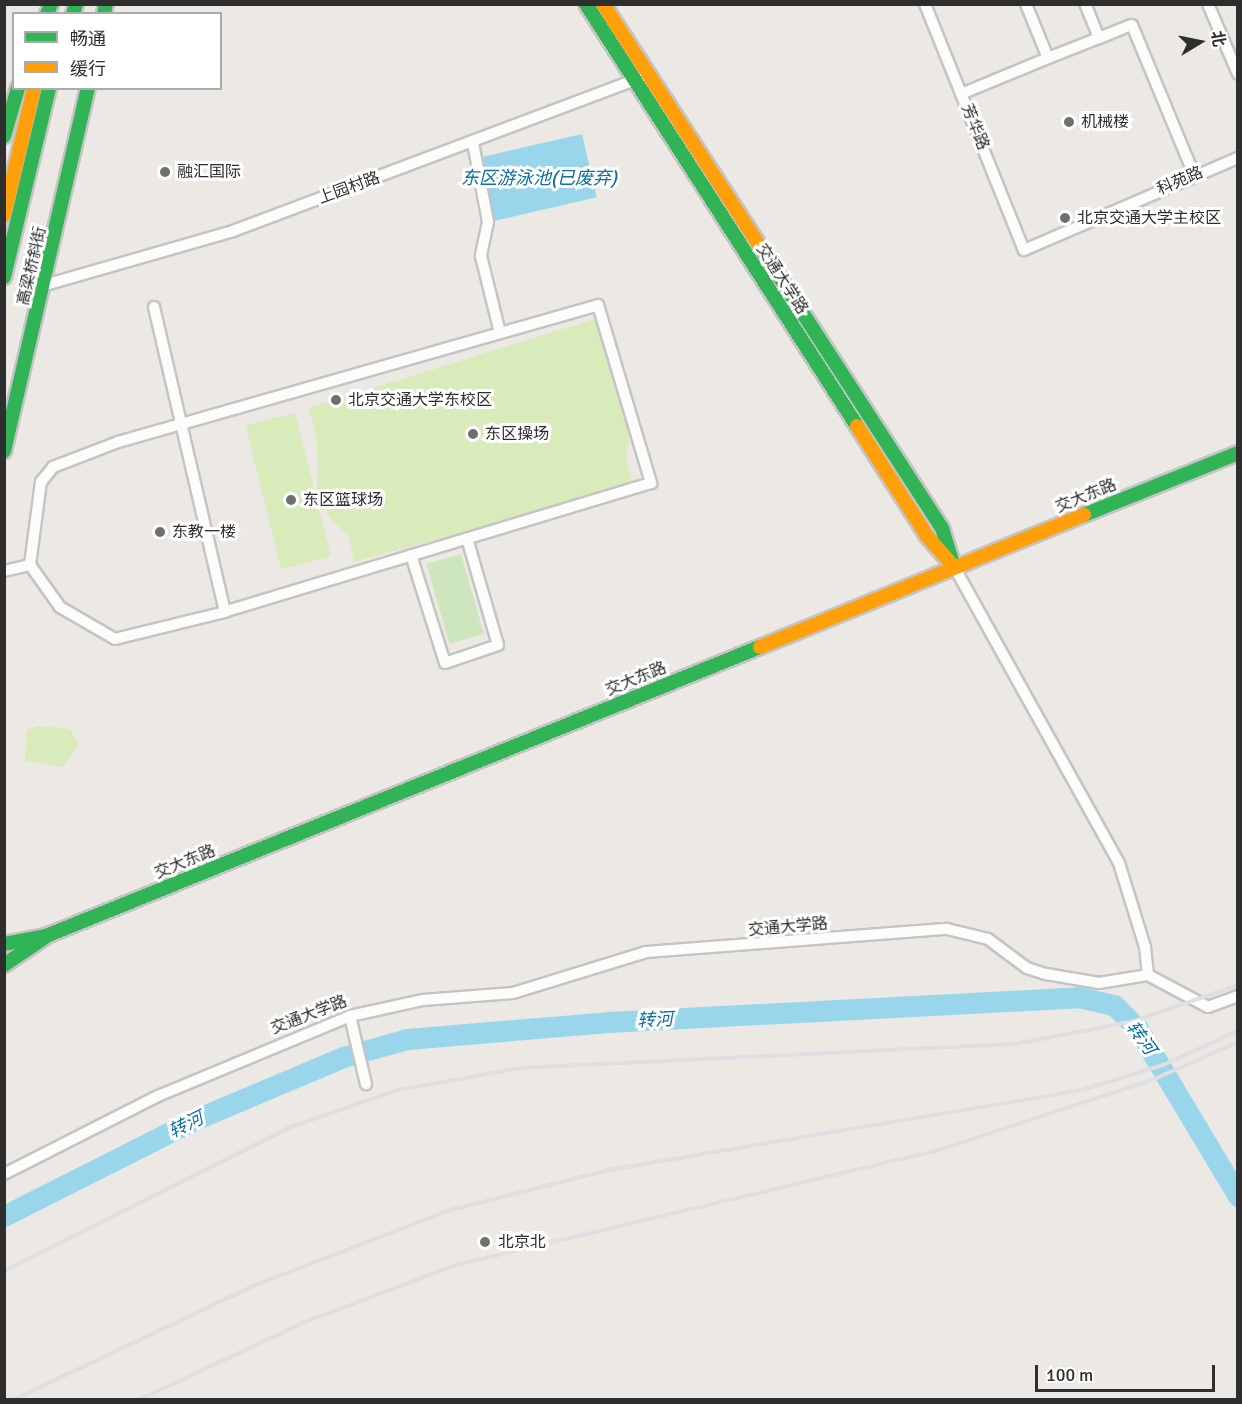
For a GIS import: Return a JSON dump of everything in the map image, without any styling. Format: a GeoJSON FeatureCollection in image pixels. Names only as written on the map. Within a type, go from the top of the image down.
{"type":"FeatureCollection","features":[{"type":"Feature","properties":{"kind":"street","name":"交通大学路"},"geometry":{"type":"LineString","coordinates":[[4,1174],[158,1096],[350,1016],[423,1000],[513,993],[646,952],[947,929],[988,939],[1028,968],[1046,974],[1099,983],[1148,975],[1145,947],[1119,863],[954,567],[942,528],[641,77],[586,4]]}},
{"type":"Feature","properties":{"kind":"street","name":"交通大学路"},"geometry":{"type":"LineString","coordinates":[[603,4],[641,77]]}},
{"type":"Feature","properties":{"kind":"street","name":"芳华路"},"geometry":{"type":"LineString","coordinates":[[925,4],[1024,250]]}},
{"type":"Feature","properties":{"kind":"street"},"geometry":{"type":"LineString","coordinates":[[1026,4],[1048,58]]}},
{"type":"Feature","properties":{"kind":"street"},"geometry":{"type":"LineString","coordinates":[[1085,4],[1099,38]]}},
{"type":"Feature","properties":{"kind":"street"},"geometry":{"type":"LineString","coordinates":[[1209,4],[1238,74]]}},
{"type":"Feature","properties":{"kind":"street"},"geometry":{"type":"LineString","coordinates":[[961,94],[1132,25],[1194,175]]}},
{"type":"Feature","properties":{"kind":"street","name":"上园村路"},"geometry":{"type":"LineString","coordinates":[[45,285],[233,231],[473,143],[641,77]]}},
{"type":"Feature","properties":{"kind":"street"},"geometry":{"type":"LineString","coordinates":[[4,136],[17,90]]}},
{"type":"Feature","properties":{"kind":"street"},"geometry":{"type":"LineString","coordinates":[[10,110],[31,90]]}},
{"type":"Feature","properties":{"kind":"street"},"geometry":{"type":"LineString","coordinates":[[4,215],[33,90]]}},
{"type":"Feature","properties":{"kind":"street","name":"高梁桥斜街"},"geometry":{"type":"LineString","coordinates":[[4,277],[49,90]]}},
{"type":"Feature","properties":{"kind":"street","name":"高梁桥斜街"},"geometry":{"type":"LineString","coordinates":[[4,451],[45,285],[88,90]]}},
{"type":"Feature","properties":{"kind":"street"},"geometry":{"type":"LineString","coordinates":[[473,143],[488,222],[481,256],[500,333]]}},
{"type":"Feature","properties":{"kind":"street","name":"科苑路"},"geometry":{"type":"LineString","coordinates":[[1024,250],[1238,158]]}},
{"type":"Feature","properties":{"kind":"street"},"geometry":{"type":"LineString","coordinates":[[598,305],[651,483],[225,612],[115,639],[60,607],[30,565],[41,482],[53,467],[181,423],[500,333],[598,305]]}},
{"type":"Feature","properties":{"kind":"street"},"geometry":{"type":"LineString","coordinates":[[154,307],[225,612]]}},
{"type":"Feature","properties":{"kind":"street","name":"交大东路"},"geometry":{"type":"LineString","coordinates":[[4,944],[46,936],[1238,453]]}},
{"type":"Feature","properties":{"kind":"street"},"geometry":{"type":"LineString","coordinates":[[411,555],[445,663],[498,645],[467,538]]}},
{"type":"Feature","properties":{"kind":"street"},"geometry":{"type":"LineString","coordinates":[[4,571],[30,565]]}},
{"type":"Feature","properties":{"kind":"street","name":"交大东路"},"geometry":{"type":"LineString","coordinates":[[4,965],[46,936]]}},
{"type":"Feature","properties":{"kind":"street"},"geometry":{"type":"LineString","coordinates":[[1148,975],[1208,1007],[1238,996]]}},
{"type":"Feature","properties":{"kind":"street"},"geometry":{"type":"LineString","coordinates":[[350,1016],[365,1079]]}},
{"type":"Feature","properties":{"kind":"green space","name":"东区操场"},"geometry":{"type":"Polygon","coordinates":[[[598,318],[631,425],[626,459],[633,486],[354,562],[349,537],[330,518],[317,490],[318,444],[309,408],[598,318]]]}},
{"type":"Feature","properties":{"kind":"green space","name":"东区篮球场"},"geometry":{"type":"Polygon","coordinates":[[[295,413],[331,557],[281,569],[246,425],[295,413]]]}},
{"type":"Feature","properties":{"kind":"green space"},"geometry":{"type":"Polygon","coordinates":[[[461,554],[484,634],[449,644],[426,564],[461,554]]]}},
{"type":"Feature","properties":{"kind":"green space"},"geometry":{"type":"Polygon","coordinates":[[[37,726],[70,729],[79,744],[62,767],[25,760],[27,730],[37,726]]]}},
{"type":"Feature","properties":{"kind":"water","name":"东区游泳池(已废弃)"},"geometry":{"type":"Polygon","coordinates":[[[582,134],[597,197],[495,221],[481,157],[582,134]]]}},
{"type":"Feature","properties":{"kind":"waterway","name":"转河"},"geometry":{"type":"LineString","coordinates":[[4,1216],[194,1120],[343,1057],[407,1039],[608,1022],[1078,997],[1114,1005],[1138,1029],[1238,1196]]}},
{"type":"Feature","properties":{"kind":"railway"},"geometry":{"type":"LineString","coordinates":[[4,1271],[288,1128],[398,1090],[521,1068],[1015,1044],[1135,1021],[1238,985]]}},
{"type":"Feature","properties":{"kind":"railway"},"geometry":{"type":"LineString","coordinates":[[13,1400],[253,1286],[450,1210],[609,1170],[1082,1090],[1163,1065],[1238,1031]]}},
{"type":"Feature","properties":{"kind":"railway"},"geometry":{"type":"LineString","coordinates":[[139,1400],[305,1322],[456,1265],[939,1150],[1152,1080],[1238,1042]]}},
{"type":"Feature","properties":{"kind":"traffic: fast"},"geometry":{"type":"LineString","coordinates":[[48,12],[51,4]]}},
{"type":"Feature","properties":{"kind":"traffic: fast"},"geometry":{"type":"LineString","coordinates":[[74,12],[76,4]]}},
{"type":"Feature","properties":{"kind":"traffic: fast"},"geometry":{"type":"LineString","coordinates":[[104,12],[106,4]]}},
{"type":"Feature","properties":{"kind":"traffic: fast"},"geometry":{"type":"LineString","coordinates":[[586,4],[857,426]]}},
{"type":"Feature","properties":{"kind":"traffic: fast"},"geometry":{"type":"LineString","coordinates":[[4,136],[17,90]]}},
{"type":"Feature","properties":{"kind":"traffic: fast"},"geometry":{"type":"LineString","coordinates":[[4,277],[49,90]]}},
{"type":"Feature","properties":{"kind":"traffic: fast"},"geometry":{"type":"LineString","coordinates":[[4,451],[88,90]]}},
{"type":"Feature","properties":{"kind":"traffic: fast"},"geometry":{"type":"LineString","coordinates":[[760,247],[942,528],[952,561]]}},
{"type":"Feature","properties":{"kind":"traffic: fast"},"geometry":{"type":"LineString","coordinates":[[1084,515],[1238,453]]}},
{"type":"Feature","properties":{"kind":"traffic: fast"},"geometry":{"type":"LineString","coordinates":[[4,944],[46,936],[760,647]]}},
{"type":"Feature","properties":{"kind":"traffic: fast"},"geometry":{"type":"LineString","coordinates":[[4,965],[44,938]]}},
{"type":"Feature","properties":{"kind":"traffic: slow"},"geometry":{"type":"LineString","coordinates":[[603,4],[760,247]]}},
{"type":"Feature","properties":{"kind":"traffic: slow"},"geometry":{"type":"LineString","coordinates":[[4,215],[34,90]]}},
{"type":"Feature","properties":{"kind":"traffic: slow"},"geometry":{"type":"LineString","coordinates":[[857,426],[927,536],[954,567]]}},
{"type":"Feature","properties":{"kind":"traffic: slow"},"geometry":{"type":"LineString","coordinates":[[760,647],[1084,515]]}},
{"type":"Feature","properties":{"kind":"place","name":"机械楼"},"geometry":{"type":"Point","coordinates":[1069,122]}},
{"type":"Feature","properties":{"kind":"place","name":"融汇国际"},"geometry":{"type":"Point","coordinates":[165,172]}},
{"type":"Feature","properties":{"kind":"place","name":"北京交通大学主校区"},"geometry":{"type":"Point","coordinates":[1065,218]}},
{"type":"Feature","properties":{"kind":"place","name":"北京交通大学东校区"},"geometry":{"type":"Point","coordinates":[336,400]}},
{"type":"Feature","properties":{"kind":"place","name":"东区操场"},"geometry":{"type":"Point","coordinates":[473,434]}},
{"type":"Feature","properties":{"kind":"place","name":"东区篮球场"},"geometry":{"type":"Point","coordinates":[291,500]}},
{"type":"Feature","properties":{"kind":"place","name":"东教一楼"},"geometry":{"type":"Point","coordinates":[160,532]}},
{"type":"Feature","properties":{"kind":"place","name":"北京北"},"geometry":{"type":"Point","coordinates":[485,1242]}}]}
